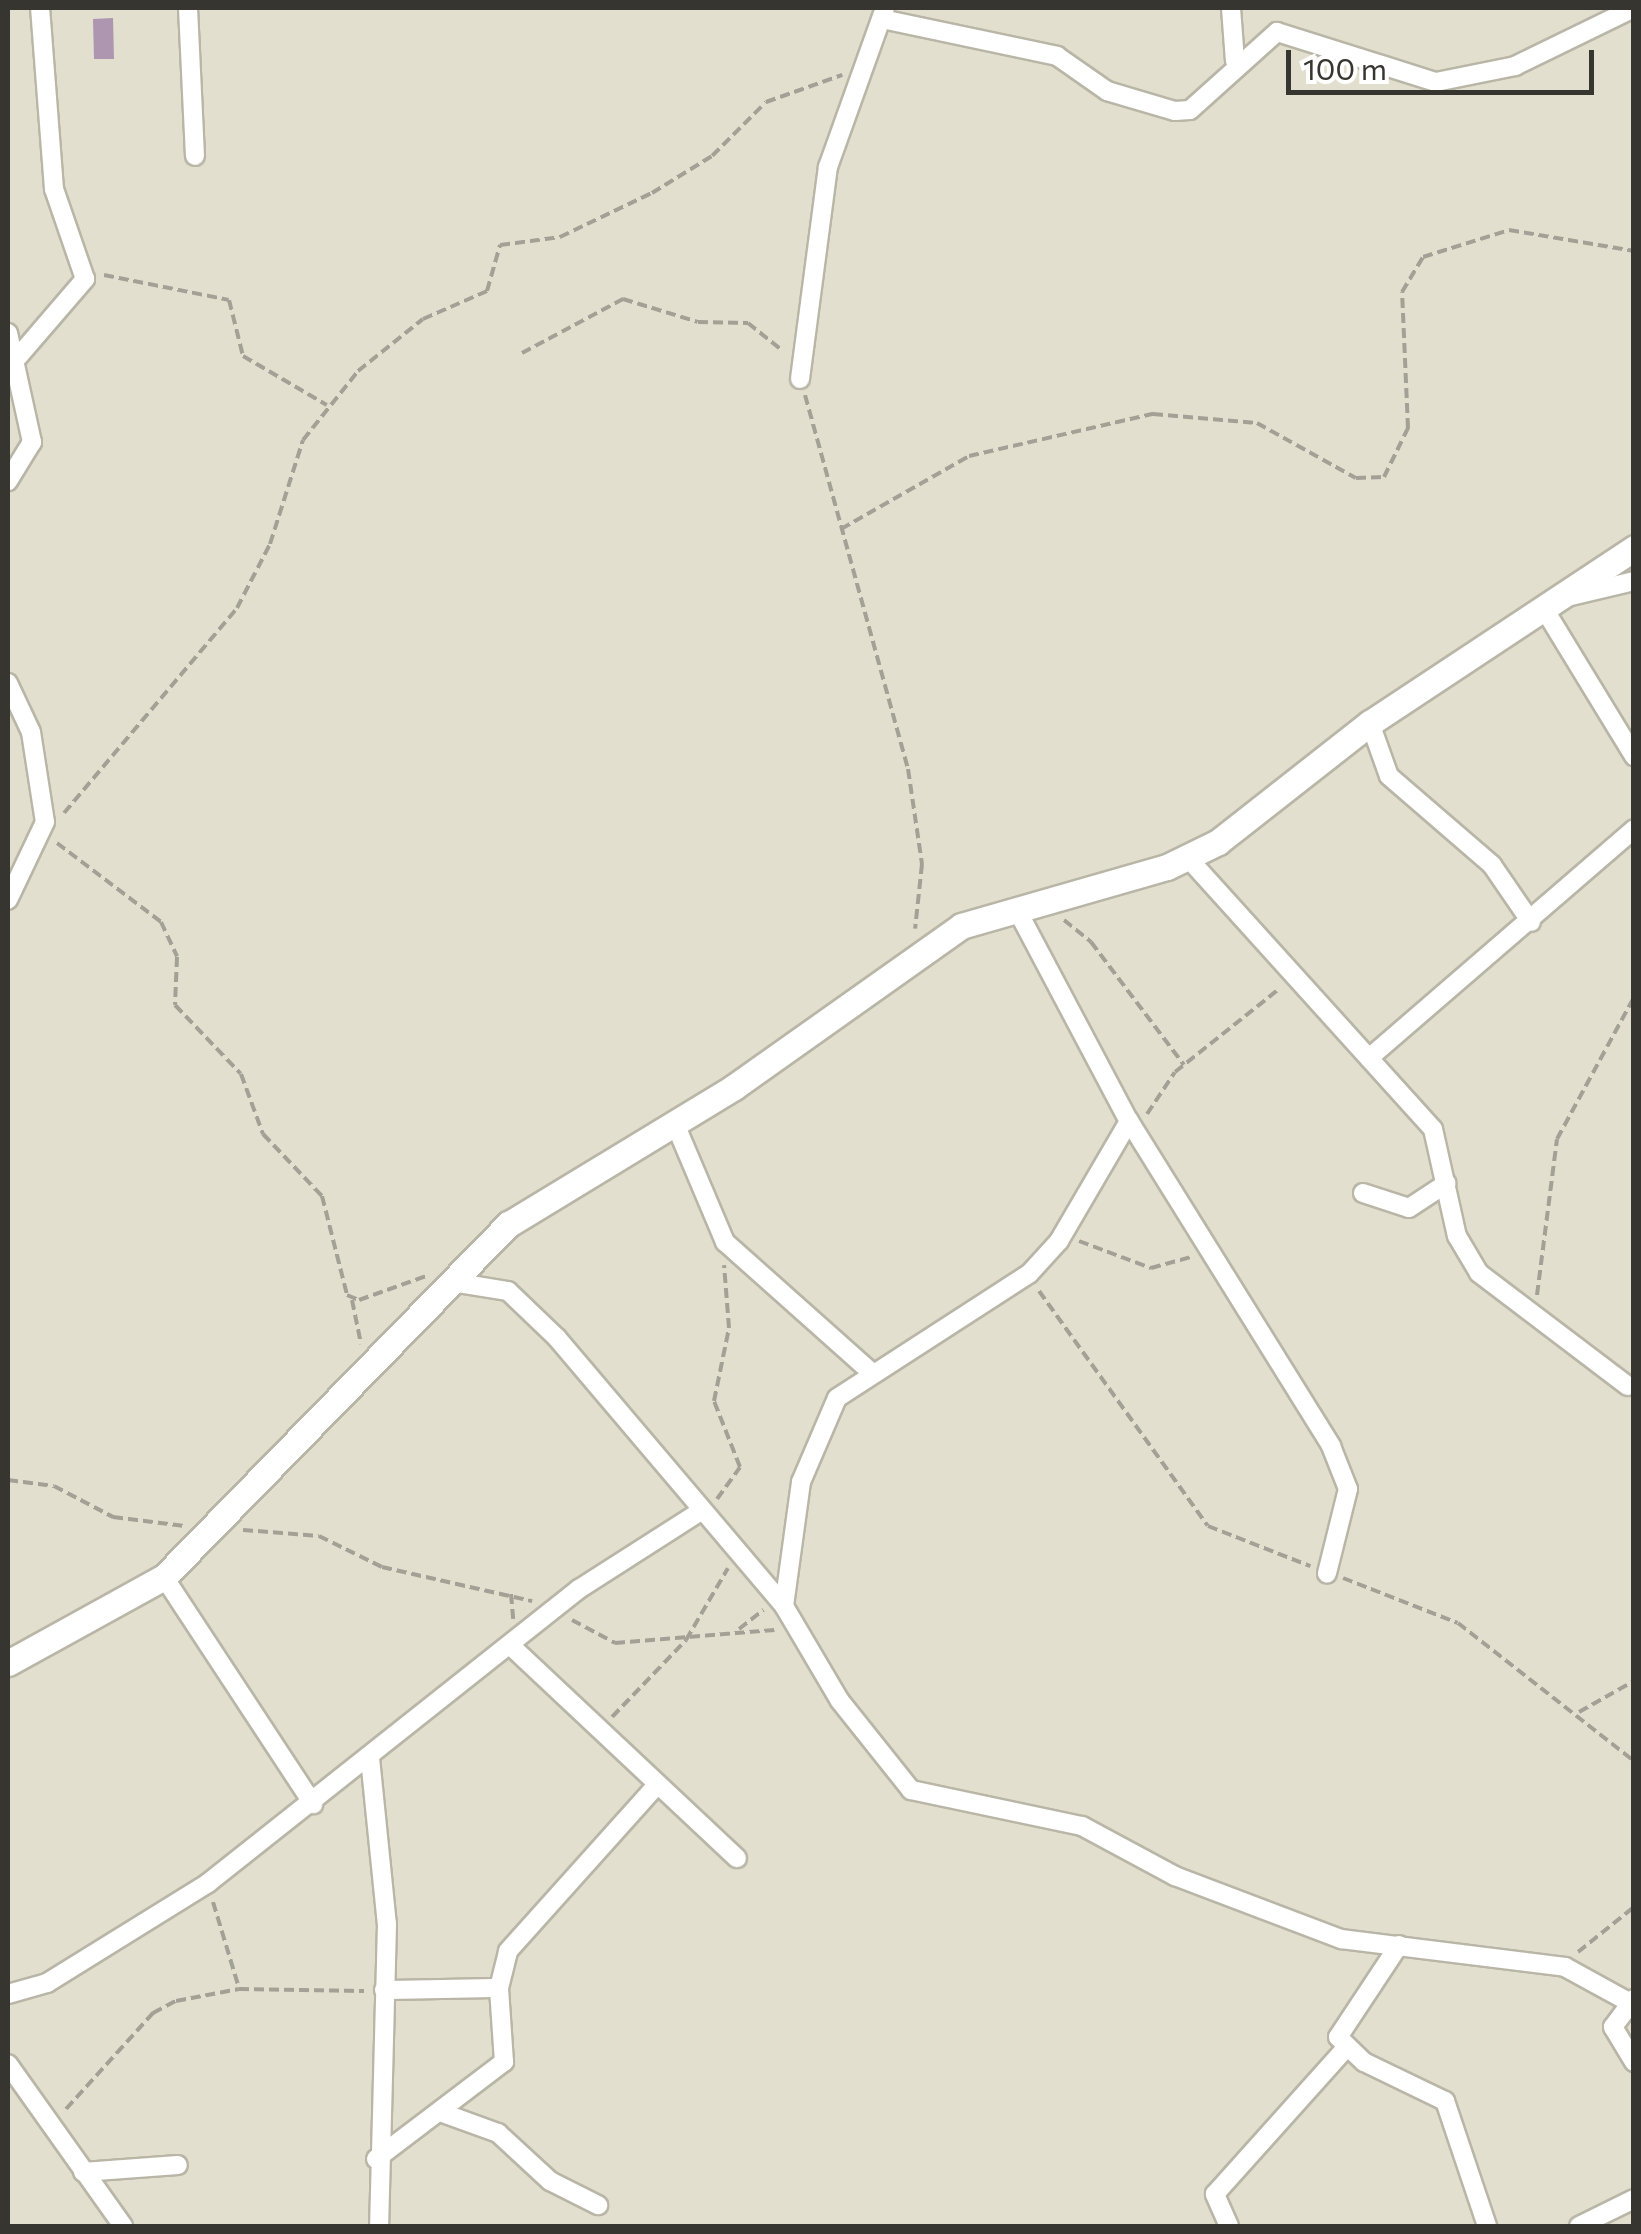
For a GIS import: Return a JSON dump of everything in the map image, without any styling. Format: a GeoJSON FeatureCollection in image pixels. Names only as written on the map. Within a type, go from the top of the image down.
{"type":"FeatureCollection","features":[{"type":"Feature","properties":{"kind":"street"},"geometry":{"type":"LineString","coordinates":[[18,357],[85,270],[54,189],[40,8]]}},
{"type":"Feature","properties":{"kind":"street"},"geometry":{"type":"LineString","coordinates":[[188,8],[195,156]]}},
{"type":"Feature","properties":{"kind":"street"},"geometry":{"type":"LineString","coordinates":[[1231,8],[1235,61]]}},
{"type":"Feature","properties":{"kind":"street"},"geometry":{"type":"LineString","coordinates":[[800,379],[828,167],[856,72],[883,14],[1022,45],[1083,68],[1107,91],[1175,112],[1190,110],[1235,61],[1277,32],[1445,80],[1515,66],[1634,8]]}},
{"type":"Feature","properties":{"kind":"street"},"geometry":{"type":"LineString","coordinates":[[8,333],[18,357],[32,442],[8,481]]}},
{"type":"Feature","properties":{"kind":"street"},"geometry":{"type":"LineString","coordinates":[[8,1663],[164,1577],[215,1530],[509,1224],[676,1126],[961,926],[1188,858],[1370,723],[1634,548]]}},
{"type":"Feature","properties":{"kind":"street"},"geometry":{"type":"LineString","coordinates":[[1547,604],[1634,581]]}},
{"type":"Feature","properties":{"kind":"street"},"geometry":{"type":"LineString","coordinates":[[1547,604],[1634,756]]}},
{"type":"Feature","properties":{"kind":"street"},"geometry":{"type":"LineString","coordinates":[[8,684],[31,732],[45,826],[8,900]]}},
{"type":"Feature","properties":{"kind":"street"},"geometry":{"type":"LineString","coordinates":[[1370,723],[1389,776],[1492,864],[1531,922]]}},
{"type":"Feature","properties":{"kind":"street"},"geometry":{"type":"LineString","coordinates":[[1368,1058],[1531,922],[1634,829]]}},
{"type":"Feature","properties":{"kind":"street"},"geometry":{"type":"LineString","coordinates":[[1188,858],[1432,1130],[1466,1254],[1536,1316],[1628,1386]]}},
{"type":"Feature","properties":{"kind":"street"},"geometry":{"type":"LineString","coordinates":[[1027,907],[1133,1127],[1294,1376],[1348,1489],[1327,1573]]}},
{"type":"Feature","properties":{"kind":"street"},"geometry":{"type":"LineString","coordinates":[[676,1126],[725,1242],[870,1371]]}},
{"type":"Feature","properties":{"kind":"street"},"geometry":{"type":"LineString","coordinates":[[781,1602],[813,1436],[837,1398],[870,1371],[1029,1274],[1059,1241],[1133,1127]]}},
{"type":"Feature","properties":{"kind":"street"},"geometry":{"type":"LineString","coordinates":[[1364,1193],[1409,1208],[1446,1183]]}},
{"type":"Feature","properties":{"kind":"street"},"geometry":{"type":"LineString","coordinates":[[452,1282],[486,1284],[526,1305],[781,1602],[806,1644],[911,1790],[943,1802],[1028,1808],[1265,1912],[1341,1939],[1565,1967],[1631,2000],[1613,2027],[1634,2062]]}},
{"type":"Feature","properties":{"kind":"street"},"geometry":{"type":"LineString","coordinates":[[8,1994],[46,1983],[208,1883],[313,1804],[554,1609],[701,1511]]}},
{"type":"Feature","properties":{"kind":"street"},"geometry":{"type":"LineString","coordinates":[[164,1577],[313,1804]]}},
{"type":"Feature","properties":{"kind":"street"},"geometry":{"type":"LineString","coordinates":[[511,1646],[737,1858]]}},
{"type":"Feature","properties":{"kind":"street"},"geometry":{"type":"LineString","coordinates":[[370,1758],[384,1990],[376,2159],[379,2226]]}},
{"type":"Feature","properties":{"kind":"street"},"geometry":{"type":"LineString","coordinates":[[376,2159],[504,2062],[499,1988],[528,1920],[658,1784]]}},
{"type":"Feature","properties":{"kind":"street"},"geometry":{"type":"LineString","coordinates":[[1229,2226],[1215,2194],[1345,2049],[1343,2020],[1399,1946]]}},
{"type":"Feature","properties":{"kind":"street"},"geometry":{"type":"LineString","coordinates":[[384,1990],[499,1988]]}},
{"type":"Feature","properties":{"kind":"street"},"geometry":{"type":"LineString","coordinates":[[1345,2049],[1445,2101],[1487,2226]]}},
{"type":"Feature","properties":{"kind":"street"},"geometry":{"type":"LineString","coordinates":[[8,2064],[123,2226]]}},
{"type":"Feature","properties":{"kind":"street"},"geometry":{"type":"LineString","coordinates":[[440,2112],[498,2133],[550,2182],[598,2205]]}},
{"type":"Feature","properties":{"kind":"street"},"geometry":{"type":"LineString","coordinates":[[82,2172],[178,2165]]}},
{"type":"Feature","properties":{"kind":"street"},"geometry":{"type":"LineString","coordinates":[[1579,2226],[1634,2199]]}},
{"type":"Feature","properties":{"kind":"path"},"geometry":{"type":"LineString","coordinates":[[375,1364],[356,1334],[352,1300],[322,1196],[263,1134],[242,1074],[175,1005],[177,957],[161,922],[45,826],[74,804],[236,608],[270,544],[304,440],[327,406],[385,346],[487,291],[500,245],[560,237],[652,193],[712,156],[785,90],[856,72]]}},
{"type":"Feature","properties":{"kind":"path"},"geometry":{"type":"LineString","coordinates":[[841,530],[969,456],[1153,414],[1275,428],[1356,478],[1384,477],[1408,428],[1402,292],[1423,256],[1510,230],[1634,251]]}},
{"type":"Feature","properties":{"kind":"path"},"geometry":{"type":"LineString","coordinates":[[85,270],[229,300],[243,356],[327,406]]}},
{"type":"Feature","properties":{"kind":"path"},"geometry":{"type":"LineString","coordinates":[[522,353],[623,299],[698,322],[748,323],[769,334],[800,379],[919,822],[923,891],[900,969]]}},
{"type":"Feature","properties":{"kind":"path"},"geometry":{"type":"LineString","coordinates":[[1027,907],[1091,942],[1184,1065]]}},
{"type":"Feature","properties":{"kind":"path"},"geometry":{"type":"LineString","coordinates":[[1133,1127],[1184,1065],[1228,1038],[1293,975]]}},
{"type":"Feature","properties":{"kind":"path"},"geometry":{"type":"LineString","coordinates":[[1536,1316],[1556,1139],[1634,997]]}},
{"type":"Feature","properties":{"kind":"path"},"geometry":{"type":"LineString","coordinates":[[1059,1241],[1098,1242],[1151,1268],[1213,1247]]}},
{"type":"Feature","properties":{"kind":"path"},"geometry":{"type":"LineString","coordinates":[[701,1511],[736,1482],[740,1466],[714,1401],[729,1328],[725,1242]]}},
{"type":"Feature","properties":{"kind":"path"},"geometry":{"type":"LineString","coordinates":[[1029,1274],[1208,1526],[1458,1623],[1579,1712],[1634,1761]]}},
{"type":"Feature","properties":{"kind":"path"},"geometry":{"type":"LineString","coordinates":[[352,1300],[416,1277],[452,1282]]}},
{"type":"Feature","properties":{"kind":"path"},"geometry":{"type":"LineString","coordinates":[[8,1480],[54,1486],[134,1522],[319,1536],[382,1567],[554,1609],[615,1644],[686,1640],[740,1629],[781,1602]]}},
{"type":"Feature","properties":{"kind":"path"},"geometry":{"type":"LineString","coordinates":[[601,1729],[686,1640],[736,1550]]}},
{"type":"Feature","properties":{"kind":"path"},"geometry":{"type":"LineString","coordinates":[[740,1629],[806,1644]]}},
{"type":"Feature","properties":{"kind":"path"},"geometry":{"type":"LineString","coordinates":[[1579,1712],[1634,1682]]}},
{"type":"Feature","properties":{"kind":"path"},"geometry":{"type":"LineString","coordinates":[[208,1883],[239,1989]]}},
{"type":"Feature","properties":{"kind":"path"},"geometry":{"type":"LineString","coordinates":[[1565,1967],[1634,1907]]}},
{"type":"Feature","properties":{"kind":"path"},"geometry":{"type":"LineString","coordinates":[[51,2128],[153,2013],[239,1989],[384,1990]]}},
{"type":"Feature","properties":{"kind":"building"},"geometry":{"type":"Polygon","coordinates":[[[113,18],[114,59],[94,59],[93,19],[113,18]]]}}]}
